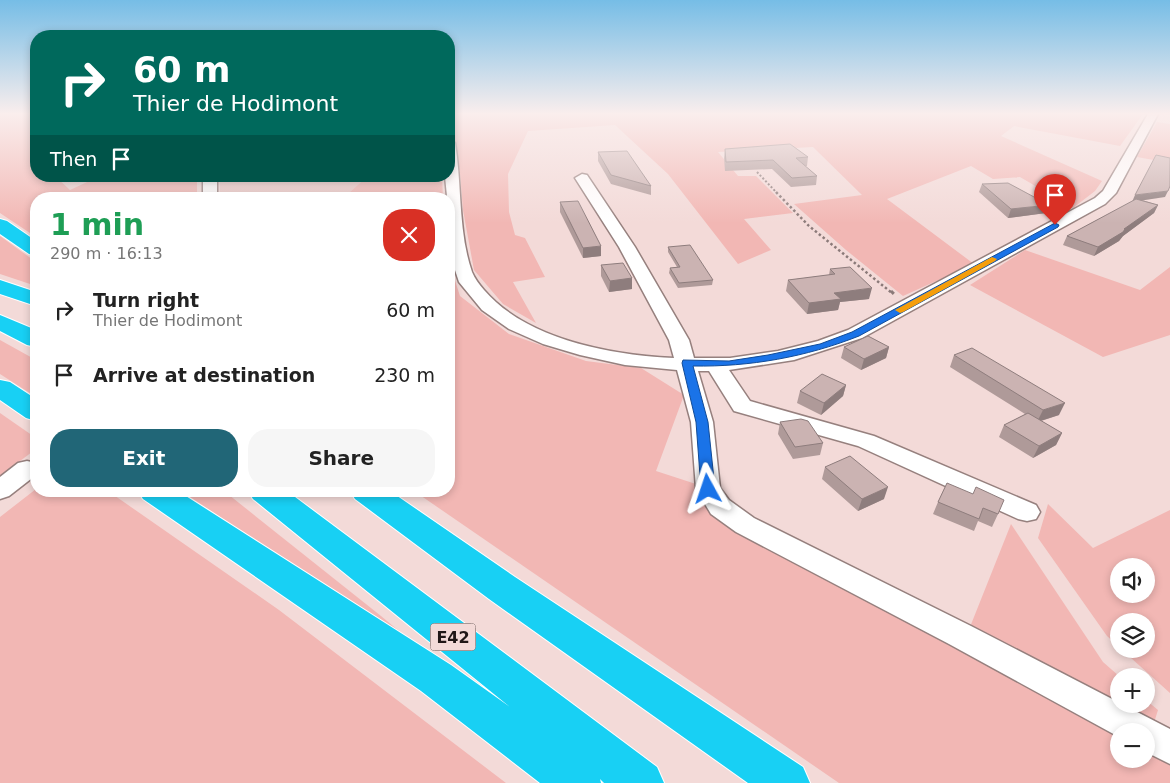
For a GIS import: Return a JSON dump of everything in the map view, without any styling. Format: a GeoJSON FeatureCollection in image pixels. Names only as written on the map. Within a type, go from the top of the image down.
{"type":"FeatureCollection","features":[{"type":"Feature","properties":{"kind":"highway"},"geometry":{"type":"LineString","coordinates":[[0,225],[30,246]]}},
{"type":"Feature","properties":{"kind":"highway"},"geometry":{"type":"LineString","coordinates":[[0,287],[30,298]]}},
{"type":"Feature","properties":{"kind":"highway"},"geometry":{"type":"LineString","coordinates":[[0,322],[30,337]]}},
{"type":"Feature","properties":{"kind":"highway"},"geometry":{"type":"LineString","coordinates":[[0,388],[30,408]]}},
{"type":"Feature","properties":{"kind":"highway"},"geometry":{"type":"LineString","coordinates":[[163,497],[436,678],[578,783]]}},
{"type":"Feature","properties":{"kind":"highway","name":"E42"},"geometry":{"type":"LineString","coordinates":[[272,497],[641,783]]}},
{"type":"Feature","properties":{"kind":"highway"},"geometry":{"type":"LineString","coordinates":[[374,497],[502,588],[787,783]]}},
{"type":"Feature","properties":{"kind":"street"},"geometry":{"type":"LineString","coordinates":[[455,211],[459,256],[467,282],[484,301],[504,318],[531,333],[566,346],[613,356],[657,362],[729,364],[823,347],[855,334],[1100,201],[1109,193],[1133,151]]}},
{"type":"Feature","properties":{"kind":"street"},"geometry":{"type":"LineString","coordinates":[[582,178],[627,247],[675,331],[701,363],[742,406],[866,441],[1027,512]]}},
{"type":"Feature","properties":{"kind":"street"},"geometry":{"type":"LineString","coordinates":[[701,363],[702,422],[708,489],[720,507],[744,525],[960,635],[1126,723]]}},
{"type":"Feature","properties":{"kind":"street"},"geometry":{"type":"LineString","coordinates":[[0,490],[27,469]]}},
{"type":"Feature","properties":{"kind":"street"},"geometry":{"type":"LineString","coordinates":[[1155,739],[1170,747]]}},
{"type":"Feature","properties":{"kind":"path"},"geometry":{"type":"LineString","coordinates":[[757,172],[808,226],[909,305]]}},
{"type":"Feature","properties":{"kind":"shaded area"},"geometry":{"type":"Polygon","coordinates":[[[0,151],[30,151],[30,182],[61,182],[70,190],[87,182],[197,182],[197,192],[30,192],[30,233],[0,213],[0,151]]]}},
{"type":"Feature","properties":{"kind":"shaded area"},"geometry":{"type":"Polygon","coordinates":[[[456,151],[519,151],[508,174],[509,212],[515,235],[525,238],[545,277],[513,282],[536,323],[503,304],[474,270],[463,210],[456,151]]]}},
{"type":"Feature","properties":{"kind":"shaded area"},"geometry":{"type":"Polygon","coordinates":[[[643,151],[746,151],[718,152],[738,176],[756,176],[793,213],[744,219],[771,250],[738,264],[668,174],[643,151]]]}},
{"type":"Feature","properties":{"kind":"shaded area"},"geometry":{"type":"Polygon","coordinates":[[[817,151],[1034,151],[1102,181],[1095,191],[1073,208],[1020,177],[993,179],[971,166],[887,199],[974,264],[903,296],[846,250],[794,204],[862,195],[817,151]]]}},
{"type":"Feature","properties":{"kind":"shaded area"},"geometry":{"type":"Polygon","coordinates":[[[1141,151],[1170,151],[1170,163],[1137,157],[1141,151]]]}},
{"type":"Feature","properties":{"kind":"shaded area"},"geometry":{"type":"Polygon","coordinates":[[[220,182],[361,182],[350,192],[220,192],[220,182]]]}},
{"type":"Feature","properties":{"kind":"shaded area"},"geometry":{"type":"Polygon","coordinates":[[[361,182],[442,182],[443,192],[350,192],[361,182]]]}},
{"type":"Feature","properties":{"kind":"shaded area"},"geometry":{"type":"Polygon","coordinates":[[[0,236],[30,258],[30,284],[0,274],[0,236]]]}},
{"type":"Feature","properties":{"kind":"shaded area"},"geometry":{"type":"Polygon","coordinates":[[[1025,250],[1140,290],[1170,267],[1170,335],[1103,357],[970,285],[1025,250]]]}},
{"type":"Feature","properties":{"kind":"shaded area"},"geometry":{"type":"Polygon","coordinates":[[[455,281],[460,296],[509,334],[586,361],[641,368],[684,395],[656,471],[699,485],[720,521],[861,592],[1110,728],[1110,768],[1155,768],[1155,753],[1170,761],[1170,783],[839,783],[423,497],[455,497],[455,281]]]}},
{"type":"Feature","properties":{"kind":"shaded area"},"geometry":{"type":"Polygon","coordinates":[[[0,340],[30,357],[30,393],[0,374],[0,340]]]}},
{"type":"Feature","properties":{"kind":"shaded area"},"geometry":{"type":"Polygon","coordinates":[[[0,413],[30,434],[30,454],[0,476],[0,413]]]}},
{"type":"Feature","properties":{"kind":"shaded area"},"geometry":{"type":"Polygon","coordinates":[[[30,494],[30,497],[117,497],[279,610],[506,783],[0,783],[0,517],[30,494]]]}},
{"type":"Feature","properties":{"kind":"shaded area"},"geometry":{"type":"Polygon","coordinates":[[[190,497],[232,497],[423,651],[190,497]]]}},
{"type":"Feature","properties":{"kind":"shaded area"},"geometry":{"type":"Polygon","coordinates":[[[1048,504],[1093,548],[1170,510],[1170,693],[1155,680],[1155,668],[1142,668],[1131,658],[1155,658],[1155,613],[1110,613],[1110,639],[1038,538],[1048,504]]]}},
{"type":"Feature","properties":{"kind":"shaded area"},"geometry":{"type":"Polygon","coordinates":[[[1011,524],[1103,662],[1110,668],[1110,707],[968,632],[1011,524]]]}},
{"type":"Feature","properties":{"kind":"shaded area"},"geometry":{"type":"Polygon","coordinates":[[[1155,708],[1158,710],[1154,723],[1141,723],[1122,713],[1155,713],[1155,708]]]}},
{"type":"Feature","properties":{"kind":"building"},"geometry":{"type":"Polygon","coordinates":[[[627,151],[651,186],[611,175],[598,152],[627,151]]]}},
{"type":"Feature","properties":{"kind":"building"},"geometry":{"type":"Polygon","coordinates":[[[725,151],[799,151],[808,157],[796,158],[817,176],[792,178],[773,160],[726,162],[725,151]]]}},
{"type":"Feature","properties":{"kind":"building"},"geometry":{"type":"Polygon","coordinates":[[[1156,155],[1170,158],[1170,186],[1168,191],[1135,195],[1156,155]]]}},
{"type":"Feature","properties":{"kind":"building"},"geometry":{"type":"Polygon","coordinates":[[[1008,183],[1049,205],[1011,209],[982,184],[1008,183]]]}},
{"type":"Feature","properties":{"kind":"building"},"geometry":{"type":"Polygon","coordinates":[[[1136,199],[1158,205],[1124,229],[1123,232],[1098,247],[1067,236],[1136,199]]]}},
{"type":"Feature","properties":{"kind":"building"},"geometry":{"type":"Polygon","coordinates":[[[578,201],[601,246],[583,248],[560,202],[578,201]]]}},
{"type":"Feature","properties":{"kind":"building"},"geometry":{"type":"Polygon","coordinates":[[[690,245],[713,280],[679,283],[670,268],[680,267],[668,247],[690,245]]]}},
{"type":"Feature","properties":{"kind":"building"},"geometry":{"type":"Polygon","coordinates":[[[623,263],[632,278],[610,281],[601,265],[623,263]]]}},
{"type":"Feature","properties":{"kind":"building"},"geometry":{"type":"Polygon","coordinates":[[[850,267],[872,288],[834,293],[841,299],[809,303],[788,280],[835,274],[830,269],[850,267]]]}},
{"type":"Feature","properties":{"kind":"building"},"geometry":{"type":"Polygon","coordinates":[[[868,336],[889,347],[864,359],[844,347],[868,336]]]}},
{"type":"Feature","properties":{"kind":"building"},"geometry":{"type":"Polygon","coordinates":[[[972,348],[1065,403],[1043,410],[954,355],[972,348]]]}},
{"type":"Feature","properties":{"kind":"building"},"geometry":{"type":"Polygon","coordinates":[[[822,374],[846,385],[824,403],[800,391],[822,374]]]}},
{"type":"Feature","properties":{"kind":"building"},"geometry":{"type":"Polygon","coordinates":[[[1028,413],[1062,433],[1039,446],[1004,425],[1028,413]]]}},
{"type":"Feature","properties":{"kind":"building"},"geometry":{"type":"Polygon","coordinates":[[[801,419],[808,421],[823,443],[795,447],[780,422],[801,419]]]}},
{"type":"Feature","properties":{"kind":"building"},"geometry":{"type":"Polygon","coordinates":[[[850,456],[888,487],[862,499],[825,467],[850,456]]]}},
{"type":"Feature","properties":{"kind":"building"},"geometry":{"type":"Polygon","coordinates":[[[947,483],[973,494],[976,487],[1004,500],[998,514],[983,508],[979,519],[938,502],[947,483]]]}},
{"type":"Feature","properties":{"kind":"slow traffic"},"geometry":{"type":"LineString","coordinates":[[900,310],[992,259]]}},
{"type":"Feature","properties":{"kind":"route"},"geometry":{"type":"LineString","coordinates":[[708,489],[702,422],[687,363],[729,364],[823,347],[855,334],[1055,225]]}}]}
